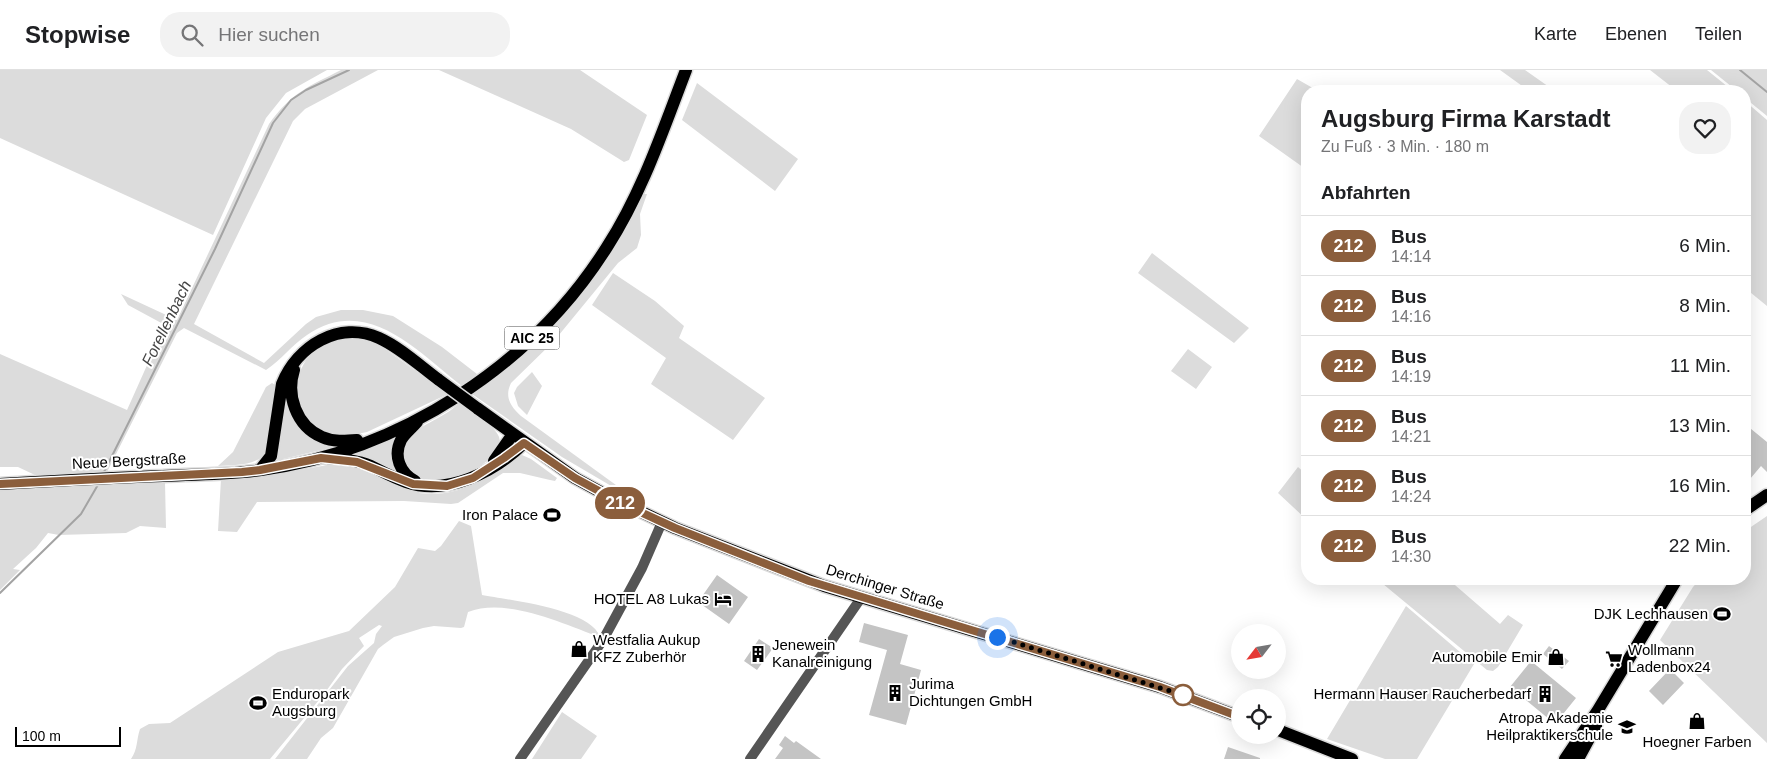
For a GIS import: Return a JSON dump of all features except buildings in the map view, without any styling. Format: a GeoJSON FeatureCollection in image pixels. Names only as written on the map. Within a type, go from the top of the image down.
{"type":"FeatureCollection","features":[{"type":"Feature","properties":{"kind":"main road","name":"AIC 25"},"geometry":{"type":"LineString","coordinates":[[260,470],[321,458],[372,439],[422,417],[483,380],[538,332],[607,248],[635,198],[686,70]]}},
{"type":"Feature","properties":{"kind":"main road","name":"Derchinger Straße"},"geometry":{"type":"LineString","coordinates":[[287,386],[286,374],[298,358],[314,344],[330,336],[350,332],[379,338],[396,348],[536,452],[596,490],[662,522],[809,581],[1160,687],[1231,714]]}},
{"type":"Feature","properties":{"kind":"main road"},"geometry":{"type":"LineString","coordinates":[[287,386],[295,409],[303,422],[315,434],[339,441],[372,439]]}},
{"type":"Feature","properties":{"kind":"main road"},"geometry":{"type":"LineString","coordinates":[[260,470],[271,456],[287,386]]}},
{"type":"Feature","properties":{"kind":"main road"},"geometry":{"type":"LineString","coordinates":[[421,485],[403,472],[398,453],[402,439],[422,417]]}},
{"type":"Feature","properties":{"kind":"main road"},"geometry":{"type":"LineString","coordinates":[[490,467],[513,434]]}},
{"type":"Feature","properties":{"kind":"main road"},"geometry":{"type":"LineString","coordinates":[[321,458],[357,462],[405,482],[447,486],[460,483],[490,467],[524,443]]}},
{"type":"Feature","properties":{"kind":"main road","name":"Neue Bergstraße"},"geometry":{"type":"LineString","coordinates":[[0,484],[260,470]]}},
{"type":"Feature","properties":{"kind":"main road"},"geometry":{"type":"LineString","coordinates":[[1751,506],[1767,495]]}},
{"type":"Feature","properties":{"kind":"main road"},"geometry":{"type":"LineString","coordinates":[[1751,513],[1767,503]]}},
{"type":"Feature","properties":{"kind":"main road"},"geometry":{"type":"LineString","coordinates":[[1565,759],[1594,716],[1674,585]]}},
{"type":"Feature","properties":{"kind":"main road"},"geometry":{"type":"LineString","coordinates":[[1578,759],[1648,637],[1682,585]]}},
{"type":"Feature","properties":{"kind":"main road"},"geometry":{"type":"LineString","coordinates":[[1286,733],[1352,759]]}},
{"type":"Feature","properties":{"kind":"street"},"geometry":{"type":"LineString","coordinates":[[520,759],[603,640],[642,568],[662,522]]}},
{"type":"Feature","properties":{"kind":"street"},"geometry":{"type":"LineString","coordinates":[[750,759],[861,598]]}},
{"type":"Feature","properties":{"kind":"shaded area"},"geometry":{"type":"Polygon","coordinates":[[[0,70],[327,70],[286,93],[266,118],[213,235],[0,138],[0,70]]]}},
{"type":"Feature","properties":{"kind":"shaded area"},"geometry":{"type":"Polygon","coordinates":[[[341,70],[378,70],[305,109],[293,121],[194,324],[264,363],[316,317],[341,310],[363,310],[393,316],[442,347],[477,374],[462,386],[409,344],[390,332],[371,324],[350,321],[329,324],[307,335],[266,370],[184,328],[177,333],[107,472],[35,475],[18,467],[0,467],[0,354],[127,410],[165,325],[128,305],[121,294],[177,320],[269,124],[285,104],[301,91],[341,70]]]}},
{"type":"Feature","properties":{"kind":"shaded area"},"geometry":{"type":"Polygon","coordinates":[[[439,70],[580,70],[647,115],[629,160],[624,162],[571,129],[439,70]]]}},
{"type":"Feature","properties":{"kind":"shaded area"},"geometry":{"type":"Polygon","coordinates":[[[1500,70],[1525,70],[1546,85],[1521,85],[1500,70]]]}},
{"type":"Feature","properties":{"kind":"shaded area"},"geometry":{"type":"Polygon","coordinates":[[[1650,70],[1707,70],[1726,85],[1669,85],[1650,70]]]}},
{"type":"Feature","properties":{"kind":"shaded area"},"geometry":{"type":"Polygon","coordinates":[[[1711,70],[1767,70],[1767,116],[1751,103],[1751,85],[1730,85],[1711,70]]]}},
{"type":"Feature","properties":{"kind":"shaded area"},"geometry":{"type":"Polygon","coordinates":[[[1297,79],[1308,85],[1301,85],[1301,166],[1259,136],[1297,79]]]}},
{"type":"Feature","properties":{"kind":"shaded area"},"geometry":{"type":"Polygon","coordinates":[[[697,83],[798,159],[775,191],[682,120],[697,83]]]}},
{"type":"Feature","properties":{"kind":"shaded area"},"geometry":{"type":"Polygon","coordinates":[[[1751,106],[1767,120],[1767,306],[1751,293],[1751,106]]]}},
{"type":"Feature","properties":{"kind":"shaded area"},"geometry":{"type":"Polygon","coordinates":[[[642,194],[647,194],[640,214],[641,235],[637,248],[618,263],[554,341],[511,383],[508,393],[514,409],[521,416],[616,485],[618,490],[562,457],[472,394],[504,370],[545,334],[642,194]]]}},
{"type":"Feature","properties":{"kind":"shaded area"},"geometry":{"type":"Polygon","coordinates":[[[1152,253],[1249,328],[1234,343],[1138,273],[1152,253]]]}},
{"type":"Feature","properties":{"kind":"shaded area"},"geometry":{"type":"Polygon","coordinates":[[[613,273],[655,301],[684,326],[679,338],[765,398],[733,440],[651,384],[666,358],[592,305],[613,273]]]}},
{"type":"Feature","properties":{"kind":"shaded area"},"geometry":{"type":"Polygon","coordinates":[[[355,338],[378,344],[448,394],[367,432],[336,436],[317,428],[306,417],[299,403],[297,389],[300,374],[306,360],[316,349],[331,341],[355,338]]]}},
{"type":"Feature","properties":{"kind":"shaded area"},"geometry":{"type":"Polygon","coordinates":[[[1188,349],[1212,367],[1196,389],[1171,371],[1188,349]]]}},
{"type":"Feature","properties":{"kind":"shaded area"},"geometry":{"type":"Polygon","coordinates":[[[532,372],[542,386],[527,415],[518,406],[514,393],[517,387],[532,372]]]}},
{"type":"Feature","properties":{"kind":"shaded area"},"geometry":{"type":"Polygon","coordinates":[[[272,383],[277,386],[268,452],[263,457],[251,462],[218,466],[233,452],[266,387],[272,383]]]}},
{"type":"Feature","properties":{"kind":"shaded area"},"geometry":{"type":"Polygon","coordinates":[[[284,393],[288,404],[334,447],[270,462],[284,393]]]}},
{"type":"Feature","properties":{"kind":"shaded area"},"geometry":{"type":"Polygon","coordinates":[[[459,403],[482,418],[493,428],[499,437],[498,448],[490,458],[477,468],[461,476],[444,480],[427,480],[414,475],[405,464],[402,453],[403,446],[415,432],[459,403]]]}},
{"type":"Feature","properties":{"kind":"shaded area"},"geometry":{"type":"Polygon","coordinates":[[[395,436],[398,436],[402,477],[345,456],[395,436]]]}},
{"type":"Feature","properties":{"kind":"shaded area"},"geometry":{"type":"Polygon","coordinates":[[[522,455],[531,459],[557,478],[555,481],[520,473],[503,473],[458,503],[451,504],[404,501],[257,502],[237,532],[218,531],[221,479],[272,475],[333,464],[353,465],[419,491],[419,493],[446,493],[459,490],[483,479],[517,456],[522,455]]]}},
{"type":"Feature","properties":{"kind":"shaded area"},"geometry":{"type":"Polygon","coordinates":[[[1298,467],[1301,470],[1301,514],[1278,493],[1298,467]]]}},
{"type":"Feature","properties":{"kind":"shaded area"},"geometry":{"type":"Polygon","coordinates":[[[165,482],[166,528],[140,526],[126,533],[59,535],[48,533],[36,548],[13,569],[20,570],[0,590],[0,491],[165,482]]]}},
{"type":"Feature","properties":{"kind":"shaded area","name":"DJK Lechhausen"},"geometry":{"type":"Polygon","coordinates":[[[1767,516],[1767,743],[1660,640],[1695,585],[1751,585],[1751,527],[1767,516]]]}},
{"type":"Feature","properties":{"kind":"shaded area"},"geometry":{"type":"Polygon","coordinates":[[[459,521],[471,526],[482,595],[547,607],[566,613],[581,619],[593,627],[600,637],[535,614],[500,608],[483,608],[468,612],[464,627],[461,628],[434,626],[394,637],[378,649],[333,728],[321,738],[307,759],[275,759],[348,666],[374,643],[376,634],[382,626],[379,625],[359,638],[364,646],[342,669],[324,694],[270,759],[131,759],[136,748],[140,729],[149,724],[170,723],[278,652],[349,631],[395,587],[418,548],[435,551],[441,546],[459,521]]]}},
{"type":"Feature","properties":{"kind":"shaded area"},"geometry":{"type":"Polygon","coordinates":[[[1384,585],[1455,585],[1500,624],[1508,615],[1523,625],[1498,667],[1493,671],[1487,670],[1384,585]]]}},
{"type":"Feature","properties":{"kind":"shaded area"},"geometry":{"type":"Polygon","coordinates":[[[1406,606],[1474,664],[1417,759],[1385,759],[1327,739],[1406,606]]]}},
{"type":"Feature","properties":{"kind":"shaded area"},"geometry":{"type":"Polygon","coordinates":[[[562,712],[597,736],[581,759],[532,759],[562,712]]]}},
{"type":"Feature","properties":{"kind":"waterway","name":"Forellenbach"},"geometry":{"type":"LineString","coordinates":[[103,474],[215,249],[273,123],[291,100],[306,90],[349,70]]}},
{"type":"Feature","properties":{"kind":"waterway"},"geometry":{"type":"LineString","coordinates":[[1740,70],[1767,92]]}},
{"type":"Feature","properties":{"kind":"waterway","name":"Forellenbach"},"geometry":{"type":"LineString","coordinates":[[0,593],[81,514],[99,483]]}},
{"type":"Feature","properties":{"kind":"bus line","name":"212"},"geometry":{"type":"LineString","coordinates":[[0,484],[242,472],[321,458],[357,462],[413,484],[447,486],[473,478],[524,443],[575,478],[621,503],[675,528],[809,581],[1160,687],[1231,714]]}},
{"type":"Feature","properties":{"kind":"place","name":"Iron Palace"},"geometry":{"type":"Point","coordinates":[552,515]}},
{"type":"Feature","properties":{"kind":"place","name":"HOTEL A8 Lukas"},"geometry":{"type":"Point","coordinates":[723,599]}},
{"type":"Feature","properties":{"kind":"place","name":"DJK Lechhausen"},"geometry":{"type":"Point","coordinates":[1722,614]}},
{"type":"Feature","properties":{"kind":"place","name":"Westfalia Aukup KFZ Zuberhör"},"geometry":{"type":"Point","coordinates":[579,649]}},
{"type":"Feature","properties":{"kind":"place","name":"Jenewein Kanalreinigung"},"geometry":{"type":"Point","coordinates":[758,654]}},
{"type":"Feature","properties":{"kind":"place","name":"Automobile Emir"},"geometry":{"type":"Point","coordinates":[1556,657]}},
{"type":"Feature","properties":{"kind":"place","name":"Wollmann Ladenbox24"},"geometry":{"type":"Point","coordinates":[1614,659]}},
{"type":"Feature","properties":{"kind":"place","name":"Jurima Dichtungen GmbH"},"geometry":{"type":"Point","coordinates":[895,693]}},
{"type":"Feature","properties":{"kind":"place","name":"Hermann Hauser Raucherbedarf"},"geometry":{"type":"Point","coordinates":[1545,694]}},
{"type":"Feature","properties":{"kind":"place","name":"Enduropark Augsburg"},"geometry":{"type":"Point","coordinates":[258,703]}},
{"type":"Feature","properties":{"kind":"place","name":"Hoegner Farben"},"geometry":{"type":"Point","coordinates":[1697,721]}},
{"type":"Feature","properties":{"kind":"place","name":"Atropa Akademie Heilpraktikerschule"},"geometry":{"type":"Point","coordinates":[1627,727]}},
{"type":"Feature","properties":{"kind":"route"},"geometry":{"type":"LineString","coordinates":[[997,637],[1183,695]]}}]}
